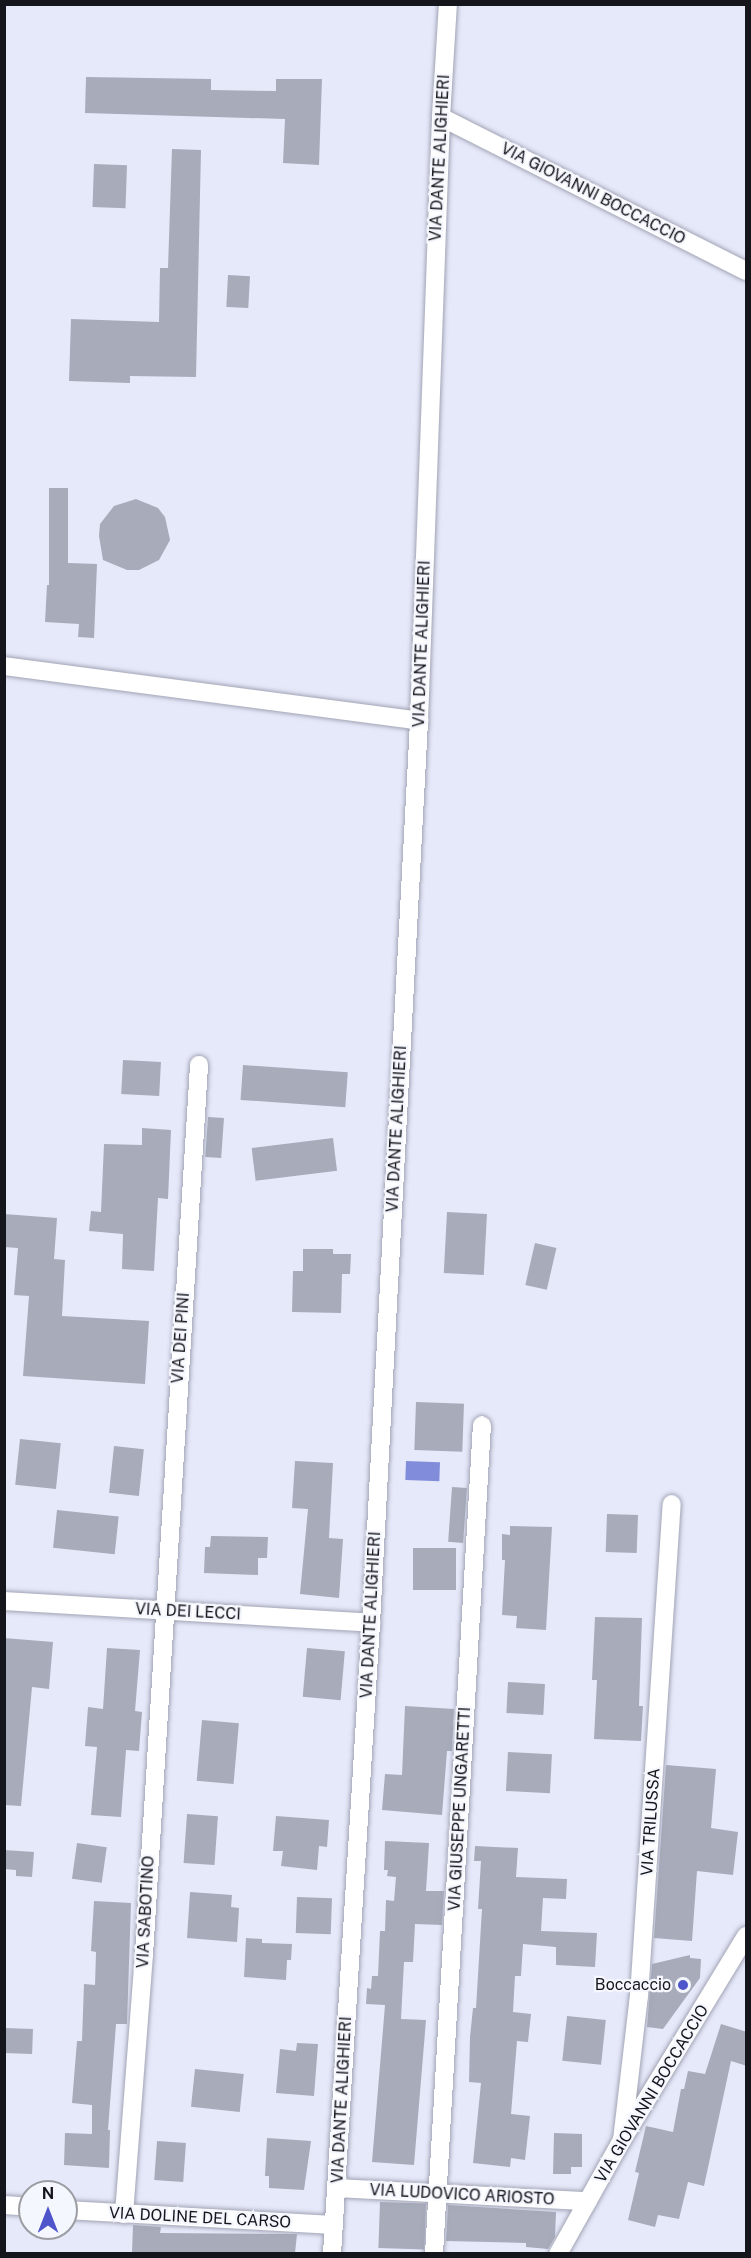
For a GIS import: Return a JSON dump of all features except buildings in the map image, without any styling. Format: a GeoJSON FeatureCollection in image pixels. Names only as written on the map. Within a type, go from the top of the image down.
{"type":"FeatureCollection","features":[{"type":"Feature","properties":{"kind":"street","name":"VIA DANTE ALIGHIERI"},"geometry":{"type":"LineString","coordinates":[[332,2253],[371,1623],[419,721],[441,117],[448,4]]}},
{"type":"Feature","properties":{"kind":"street","name":"VIA GIOVANNI BOCCACCIO"},"geometry":{"type":"LineString","coordinates":[[441,117],[747,271]]}},
{"type":"Feature","properties":{"kind":"street"},"geometry":{"type":"LineString","coordinates":[[4,666],[419,721]]}},
{"type":"Feature","properties":{"kind":"street","name":"VIA DEI PINI"},"geometry":{"type":"LineString","coordinates":[[163,1610],[199,1065]]}},
{"type":"Feature","properties":{"kind":"street","name":"VIA GIUSEPPE UNGARETTI"},"geometry":{"type":"LineString","coordinates":[[434,2253],[482,1425]]}},
{"type":"Feature","properties":{"kind":"street","name":"VIA TRILUSSA"},"geometry":{"type":"LineString","coordinates":[[622,2140],[639,1996],[672,1504]]}},
{"type":"Feature","properties":{"kind":"street","name":"VIA DEI LECCI"},"geometry":{"type":"LineString","coordinates":[[4,1601],[371,1623]]}},
{"type":"Feature","properties":{"kind":"street","name":"VIA SABOTINO"},"geometry":{"type":"LineString","coordinates":[[124,2214],[144,1955],[163,1610]]}},
{"type":"Feature","properties":{"kind":"street","name":"VIA GIOVANNI BOCCACCIO"},"geometry":{"type":"LineString","coordinates":[[558,2253],[622,2140],[747,1936]]}},
{"type":"Feature","properties":{"kind":"street","name":"VIA LUDOVICO ARIOSTO"},"geometry":{"type":"LineString","coordinates":[[336,2188],[588,2201]]}},
{"type":"Feature","properties":{"kind":"street","name":"VIA DOLINE DEL CARSO"},"geometry":{"type":"LineString","coordinates":[[78,2211],[334,2225]]}},
{"type":"Feature","properties":{"kind":"water"},"geometry":{"type":"Polygon","coordinates":[[[406,1461],[440,1462],[439,1481],[405,1480],[406,1461]]]}},
{"type":"Feature","properties":{"kind":"place","name":"Boccaccio"},"geometry":{"type":"Point","coordinates":[683,1985]}}]}
